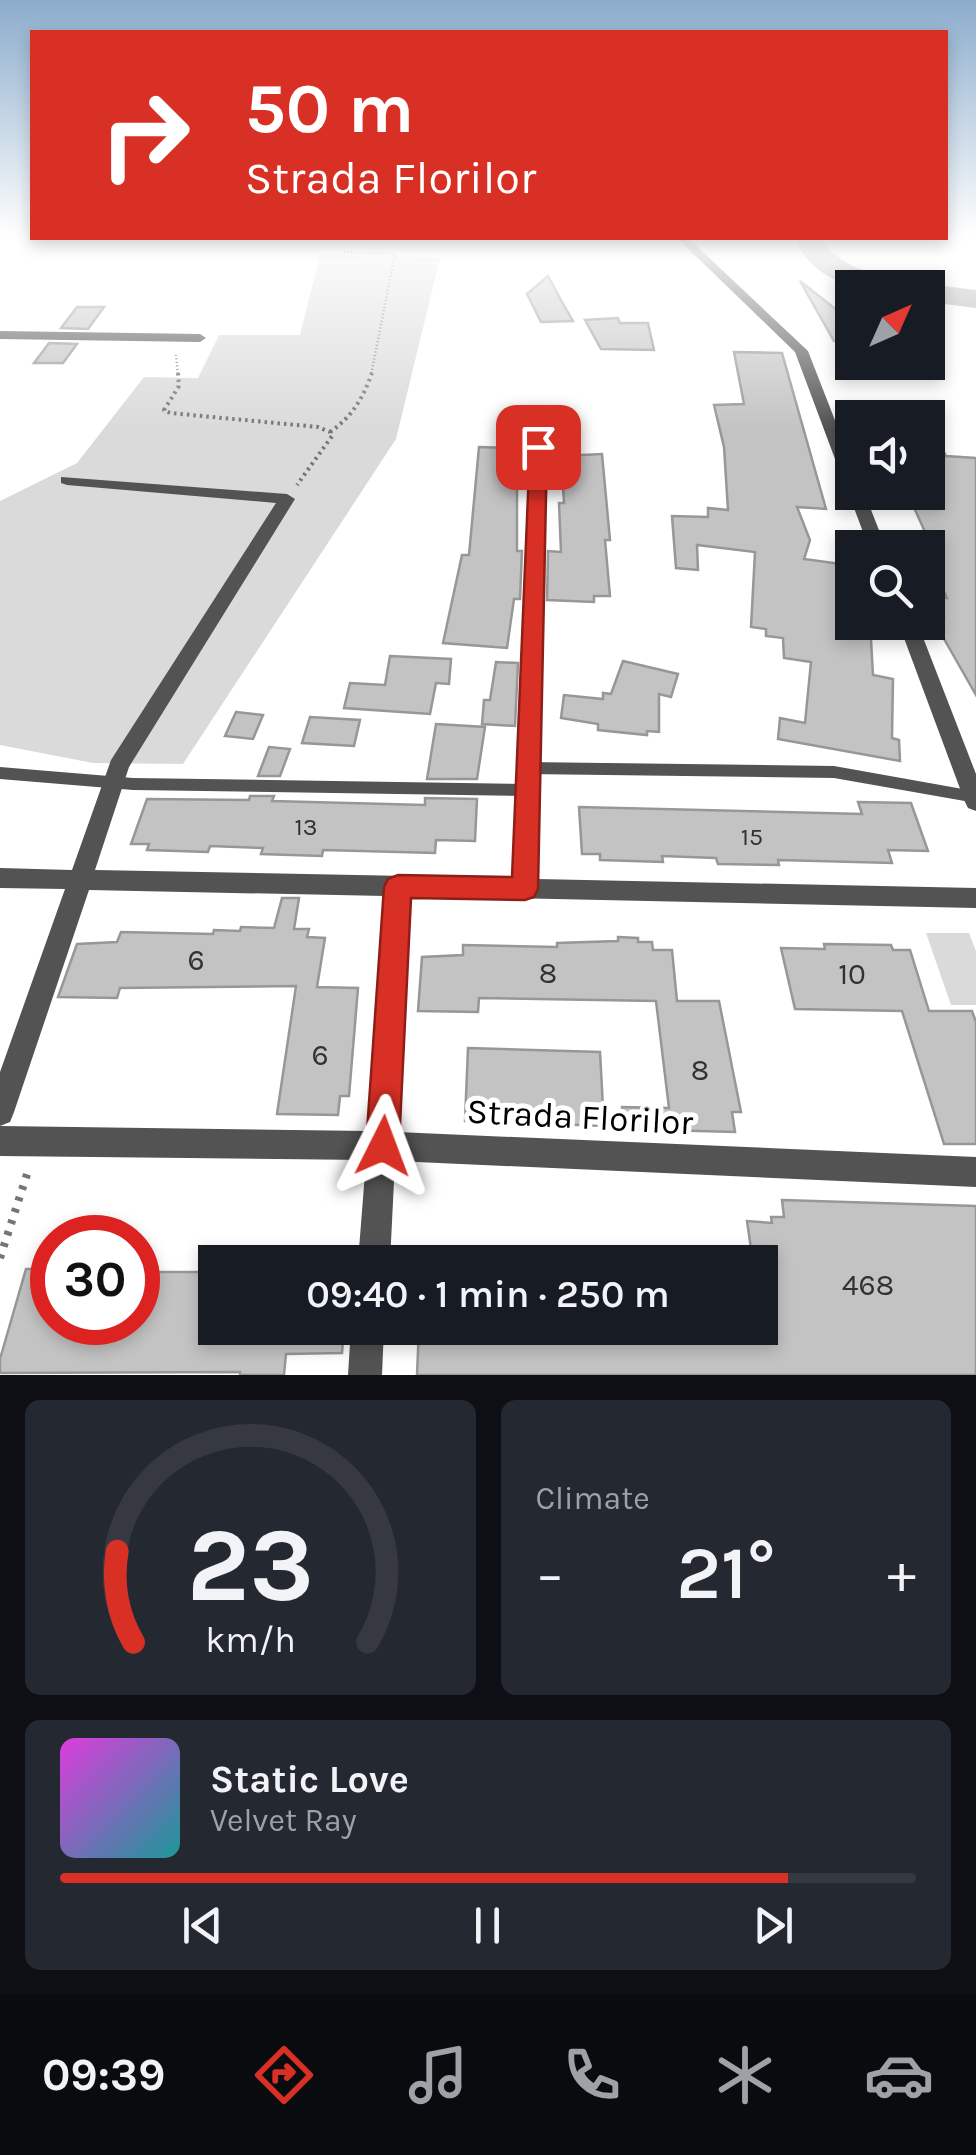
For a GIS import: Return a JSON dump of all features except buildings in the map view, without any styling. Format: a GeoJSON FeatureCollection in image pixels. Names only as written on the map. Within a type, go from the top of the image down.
{"type":"FeatureCollection","features":[{"type":"Feature","properties":{"kind":"street"},"geometry":{"type":"LineString","coordinates":[[750,302],[801,351],[835,439]]}},
{"type":"Feature","properties":{"kind":"street"},"geometry":{"type":"LineString","coordinates":[[0,353],[7,335],[200,338]]}},
{"type":"Feature","properties":{"kind":"street"},"geometry":{"type":"LineString","coordinates":[[525,889],[538,447]]}},
{"type":"Feature","properties":{"kind":"street"},"geometry":{"type":"LineString","coordinates":[[0,1112],[111,783],[287,500],[66,480]]}},
{"type":"Feature","properties":{"kind":"street"},"geometry":{"type":"LineString","coordinates":[[913,640],[975,799]]}},
{"type":"Feature","properties":{"kind":"street"},"geometry":{"type":"LineString","coordinates":[[0,878],[976,898]]}},
{"type":"Feature","properties":{"kind":"street"},"geometry":{"type":"LineString","coordinates":[[375,1245],[398,887]]}},
{"type":"Feature","properties":{"kind":"street","name":"Strada Florilor"},"geometry":{"type":"LineString","coordinates":[[0,1141],[383,1146],[976,1172]]}},
{"type":"Feature","properties":{"kind":"street"},"geometry":{"type":"LineString","coordinates":[[365,1375],[367,1345]]}},
{"type":"Feature","properties":{"kind":"lane"},"geometry":{"type":"LineString","coordinates":[[527,768],[834,772],[975,799]]}},
{"type":"Feature","properties":{"kind":"lane"},"geometry":{"type":"LineString","coordinates":[[0,773],[111,783],[527,790]]}},
{"type":"Feature","properties":{"kind":"path"},"geometry":{"type":"LineString","coordinates":[[330,432],[345,422],[378,366],[387,302]]}},
{"type":"Feature","properties":{"kind":"path"},"geometry":{"type":"LineString","coordinates":[[176,354],[179,386],[164,410],[318,427],[330,432]]}},
{"type":"Feature","properties":{"kind":"path"},"geometry":{"type":"LineString","coordinates":[[287,500],[332,436],[330,432]]}},
{"type":"Feature","properties":{"kind":"path"},"geometry":{"type":"LineString","coordinates":[[0,1258],[37,1142]]}},
{"type":"Feature","properties":{"kind":"shaded area"},"geometry":{"type":"Polygon","coordinates":[[[308,302],[429,302],[396,439],[183,764],[93,763],[0,745],[0,501],[77,463],[144,377],[198,378],[219,335],[300,335],[308,302]]]}},
{"type":"Feature","properties":{"kind":"shaded area"},"geometry":{"type":"Polygon","coordinates":[[[926,933],[969,933],[976,951],[976,1005],[951,1005],[926,933]]]}},
{"type":"Feature","properties":{"kind":"route"},"geometry":{"type":"LineString","coordinates":[[383,1146],[398,887],[525,889],[538,447]]}}]}
